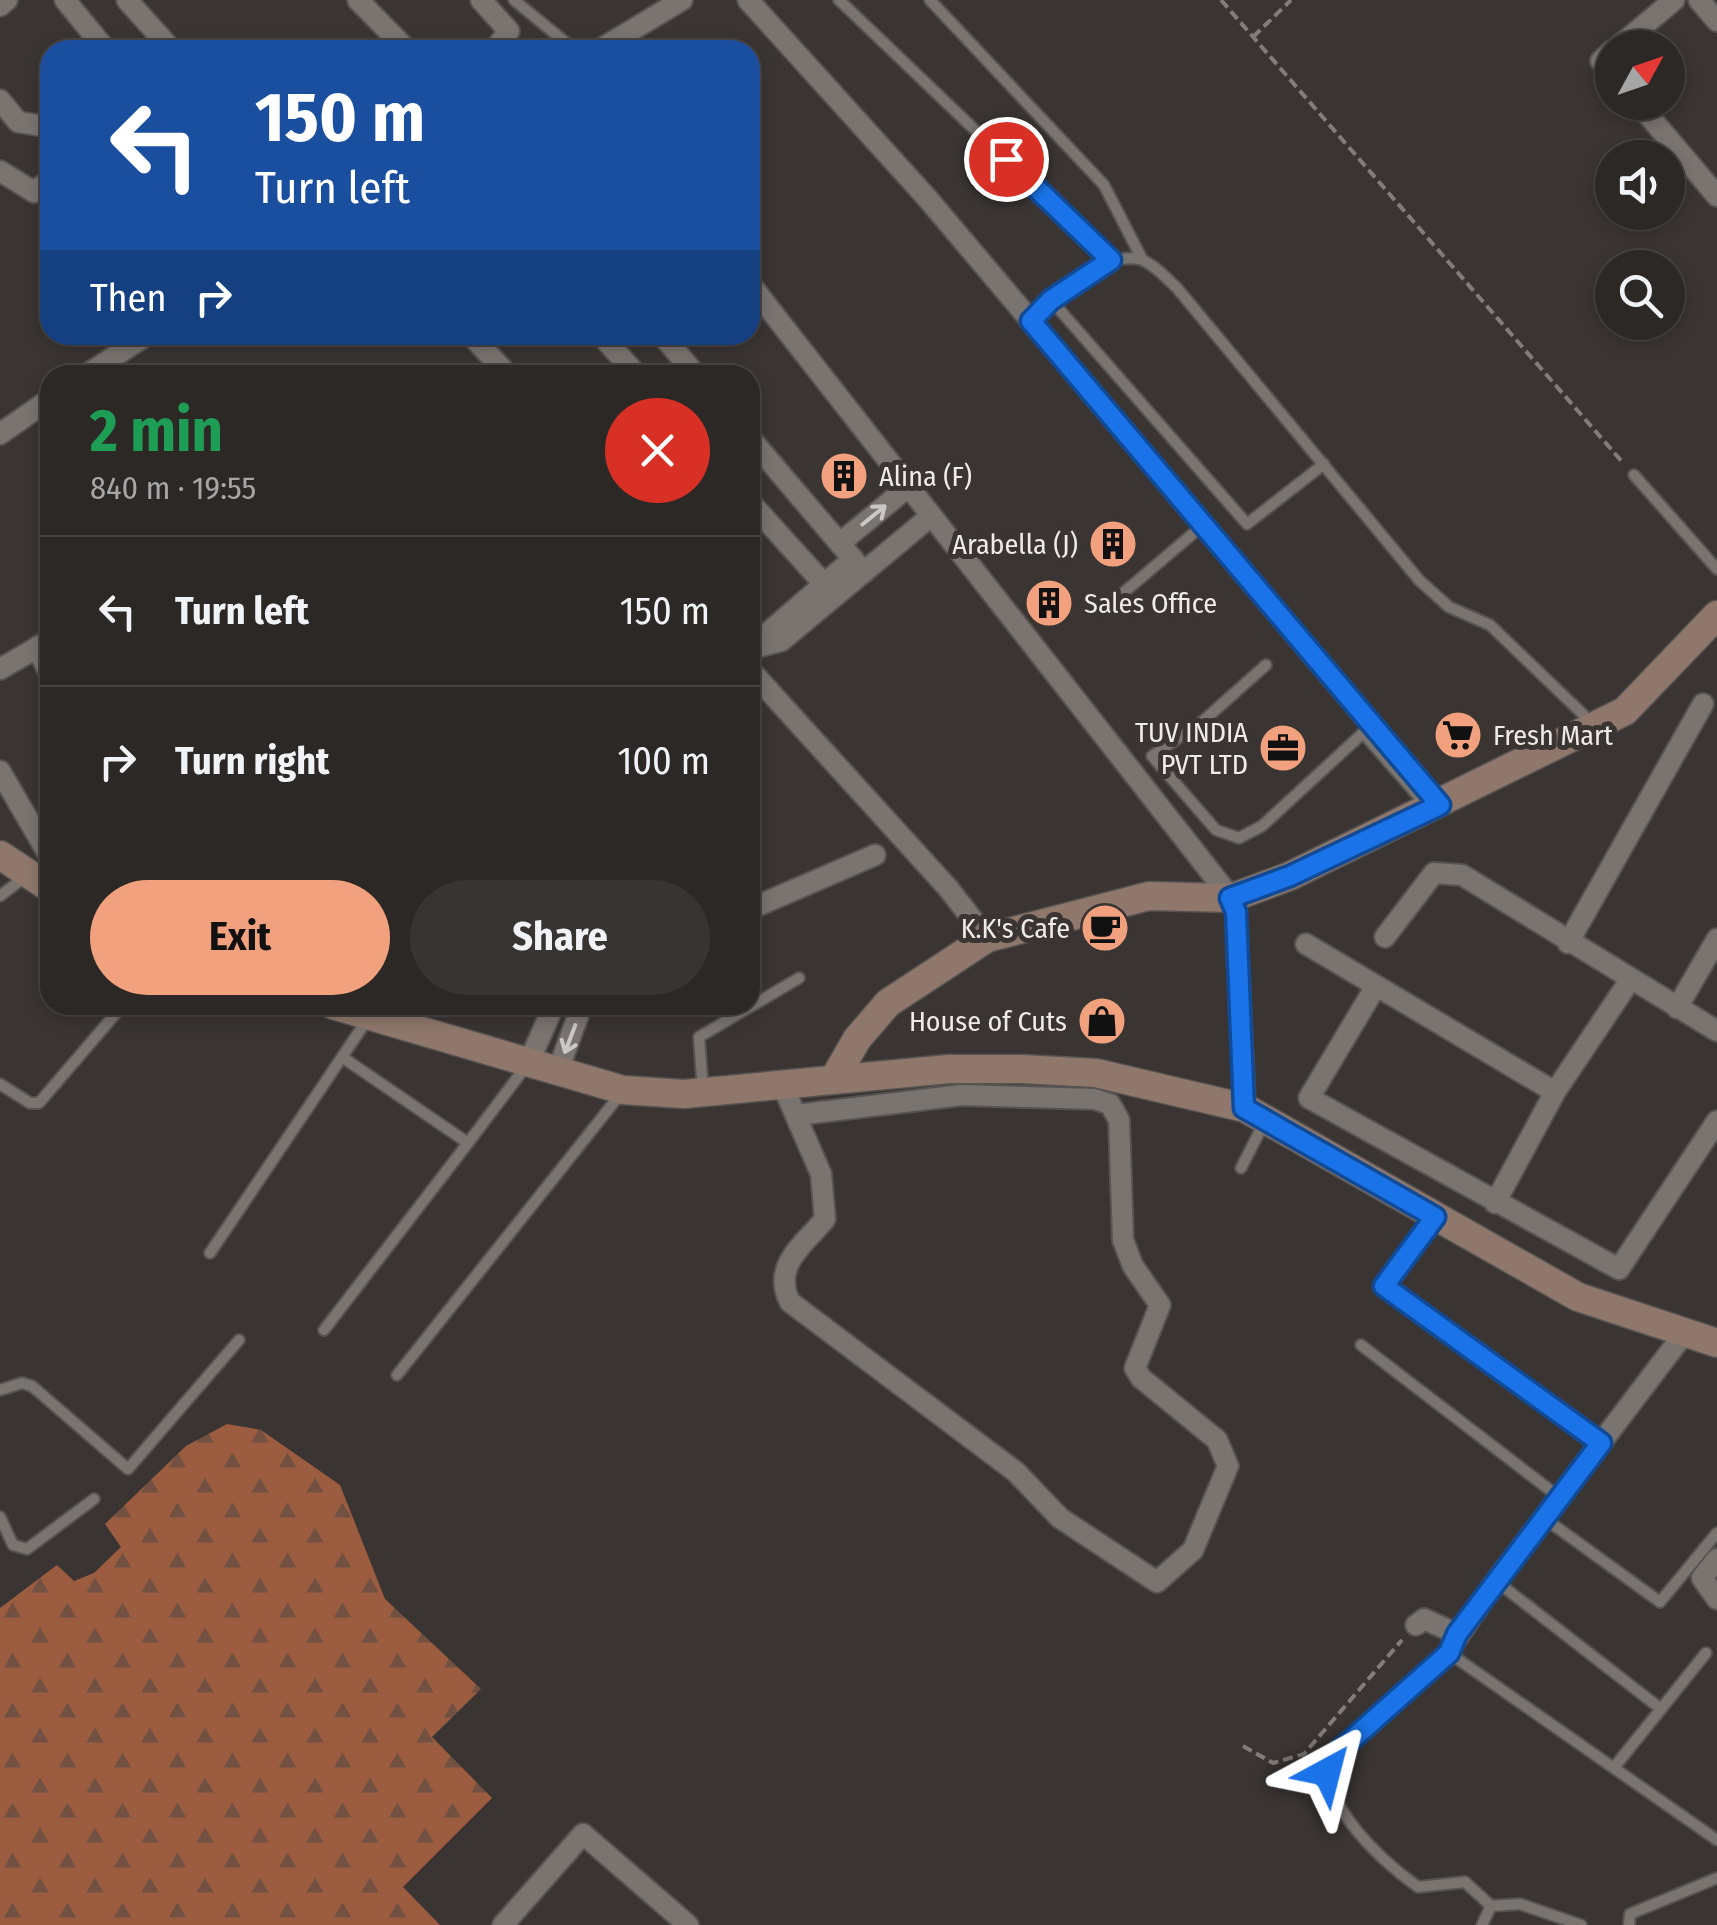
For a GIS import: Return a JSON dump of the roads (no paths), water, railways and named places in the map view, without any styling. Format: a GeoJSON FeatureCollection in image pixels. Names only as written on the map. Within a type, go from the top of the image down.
{"type":"FeatureCollection","features":[{"type":"Feature","properties":{"kind":"street"},"geometry":{"type":"LineString","coordinates":[[0,6],[7,0]]}},
{"type":"Feature","properties":{"kind":"street"},"geometry":{"type":"LineString","coordinates":[[65,0],[98,40]]}},
{"type":"Feature","properties":{"kind":"street"},"geometry":{"type":"LineString","coordinates":[[127,0],[163,40]]}},
{"type":"Feature","properties":{"kind":"street"},"geometry":{"type":"LineString","coordinates":[[358,0],[397,40]]}},
{"type":"Feature","properties":{"kind":"street"},"geometry":{"type":"LineString","coordinates":[[481,0],[509,31],[502,40]]}},
{"type":"Feature","properties":{"kind":"street"},"geometry":{"type":"LineString","coordinates":[[616,40],[682,0]]}},
{"type":"Feature","properties":{"kind":"street"},"geometry":{"type":"LineString","coordinates":[[748,0],[928,199],[1435,807]]}},
{"type":"Feature","properties":{"kind":"street"},"geometry":{"type":"LineString","coordinates":[[1637,30],[1674,0]]}},
{"type":"Feature","properties":{"kind":"street"},"geometry":{"type":"LineString","coordinates":[[1700,0],[1717,22]]}},
{"type":"Feature","properties":{"kind":"street"},"geometry":{"type":"LineString","coordinates":[[0,100],[18,122],[40,126]]}},
{"type":"Feature","properties":{"kind":"street"},"geometry":{"type":"LineString","coordinates":[[1652,120],[1717,196]]}},
{"type":"Feature","properties":{"kind":"street"},"geometry":{"type":"LineString","coordinates":[[0,170],[34,192],[40,188]]}},
{"type":"Feature","properties":{"kind":"street"},"geometry":{"type":"LineString","coordinates":[[760,297],[1230,898],[1236,912],[1255,1114]]}},
{"type":"Feature","properties":{"kind":"street"},"geometry":{"type":"LineString","coordinates":[[101,365],[131,345]]}},
{"type":"Feature","properties":{"kind":"street"},"geometry":{"type":"LineString","coordinates":[[480,345],[499,365]]}},
{"type":"Feature","properties":{"kind":"street"},"geometry":{"type":"LineString","coordinates":[[610,345],[628,365]]}},
{"type":"Feature","properties":{"kind":"street"},"geometry":{"type":"LineString","coordinates":[[670,345],[688,365]]}},
{"type":"Feature","properties":{"kind":"street"},"geometry":{"type":"LineString","coordinates":[[0,434],[40,406]]}},
{"type":"Feature","properties":{"kind":"street"},"geometry":{"type":"LineString","coordinates":[[760,450],[852,558]]}},
{"type":"Feature","properties":{"kind":"street"},"geometry":{"type":"LineString","coordinates":[[760,644],[781,641],[908,487]]}},
{"type":"Feature","properties":{"kind":"street"},"geometry":{"type":"LineString","coordinates":[[760,513],[824,584]]}},
{"type":"Feature","properties":{"kind":"street"},"geometry":{"type":"LineString","coordinates":[[760,640],[852,558],[931,516]]}},
{"type":"Feature","properties":{"kind":"street"},"geometry":{"type":"LineString","coordinates":[[834,1079],[857,1039],[888,1003],[987,938],[1148,896],[1230,898],[1290,876],[1624,711],[1717,615]]}},
{"type":"Feature","properties":{"kind":"street"},"geometry":{"type":"LineString","coordinates":[[0,669],[40,645]]}},
{"type":"Feature","properties":{"kind":"street"},"geometry":{"type":"LineString","coordinates":[[760,681],[948,888],[987,938]]}},
{"type":"Feature","properties":{"kind":"street"},"geometry":{"type":"LineString","coordinates":[[1568,943],[1703,704]]}},
{"type":"Feature","properties":{"kind":"street"},"geometry":{"type":"LineString","coordinates":[[0,771],[40,840]]}},
{"type":"Feature","properties":{"kind":"street"},"geometry":{"type":"LineString","coordinates":[[0,855],[38,882]]}},
{"type":"Feature","properties":{"kind":"street"},"geometry":{"type":"LineString","coordinates":[[760,905],[876,855]]}},
{"type":"Feature","properties":{"kind":"street"},"geometry":{"type":"LineString","coordinates":[[1385,937],[1434,873],[1462,875],[1717,1031]]}},
{"type":"Feature","properties":{"kind":"street"},"geometry":{"type":"LineString","coordinates":[[1677,1008],[1717,939]]}},
{"type":"Feature","properties":{"kind":"street"},"geometry":{"type":"LineString","coordinates":[[1306,944],[1555,1092]]}},
{"type":"Feature","properties":{"kind":"street"},"geometry":{"type":"LineString","coordinates":[[1495,1203],[1555,1092],[1630,980]]}},
{"type":"Feature","properties":{"kind":"street"},"geometry":{"type":"LineString","coordinates":[[1376,986],[1309,1098],[1619,1269],[1717,1121]]}},
{"type":"Feature","properties":{"kind":"street"},"geometry":{"type":"LineString","coordinates":[[367,1015],[623,1090],[703,1092],[949,1069],[1096,1073],[1255,1114],[1578,1296],[1717,1343]]}},
{"type":"Feature","properties":{"kind":"street"},"geometry":{"type":"LineString","coordinates":[[528,1064],[550,1015]]}},
{"type":"Feature","properties":{"kind":"street"},"geometry":{"type":"LineString","coordinates":[[557,1073],[578,1015]]}},
{"type":"Feature","properties":{"kind":"street"},"geometry":{"type":"LineString","coordinates":[[782,1084],[821,1174],[825,1219],[805,1236],[789,1260],[785,1286],[790,1302],[1016,1472],[1060,1518],[1156,1582],[1193,1550],[1228,1466],[1217,1440],[1141,1378],[1135,1368],[1160,1304],[1133,1266],[1123,1240],[1119,1120],[1110,1104],[1094,1099],[962,1096],[796,1115]]}},
{"type":"Feature","properties":{"kind":"street"},"geometry":{"type":"LineString","coordinates":[[1416,1625],[1424,1619],[1452,1645],[1686,1331]]}},
{"type":"Feature","properties":{"kind":"street"},"geometry":{"type":"LineString","coordinates":[[1717,1559],[1702,1578],[1717,1599]]}},
{"type":"Feature","properties":{"kind":"street"},"geometry":{"type":"LineString","coordinates":[[503,1925],[583,1834],[688,1925]]}},
{"type":"Feature","properties":{"kind":"lane"},"geometry":{"type":"LineString","coordinates":[[514,0],[563,40]]}},
{"type":"Feature","properties":{"kind":"lane"},"geometry":{"type":"LineString","coordinates":[[838,0],[1111,260]]}},
{"type":"Feature","properties":{"kind":"lane"},"geometry":{"type":"LineString","coordinates":[[930,0],[1104,185],[1142,260],[1177,288],[1418,580],[1449,607],[1490,626],[1596,727]]}},
{"type":"Feature","properties":{"kind":"lane"},"geometry":{"type":"LineString","coordinates":[[1031,321],[1051,300],[1111,260],[1142,260]]}},
{"type":"Feature","properties":{"kind":"lane"},"geometry":{"type":"LineString","coordinates":[[1051,300],[1247,524],[1324,464]]}},
{"type":"Feature","properties":{"kind":"lane"},"geometry":{"type":"LineString","coordinates":[[1634,475],[1717,569]]}},
{"type":"Feature","properties":{"kind":"lane"},"geometry":{"type":"LineString","coordinates":[[1108,605],[1203,525]]}},
{"type":"Feature","properties":{"kind":"lane"},"geometry":{"type":"LineString","coordinates":[[1266,665],[1204,721],[1152,756],[1216,830],[1238,838],[1262,826],[1363,733],[1435,807]]}},
{"type":"Feature","properties":{"kind":"lane"},"geometry":{"type":"LineString","coordinates":[[0,896],[38,882]]}},
{"type":"Feature","properties":{"kind":"lane"},"geometry":{"type":"LineString","coordinates":[[760,1001],[799,978]]}},
{"type":"Feature","properties":{"kind":"lane"},"geometry":{"type":"LineString","coordinates":[[0,1084],[30,1104],[39,1104],[115,1015]]}},
{"type":"Feature","properties":{"kind":"lane"},"geometry":{"type":"LineString","coordinates":[[703,1092],[699,1037],[736,1015]]}},
{"type":"Feature","properties":{"kind":"lane"},"geometry":{"type":"LineString","coordinates":[[210,1253],[370,1016]]}},
{"type":"Feature","properties":{"kind":"lane"},"geometry":{"type":"LineString","coordinates":[[342,1058],[468,1143]]}},
{"type":"Feature","properties":{"kind":"lane"},"geometry":{"type":"LineString","coordinates":[[324,1330],[528,1064]]}},
{"type":"Feature","properties":{"kind":"lane"},"geometry":{"type":"LineString","coordinates":[[397,1375],[623,1090]]}},
{"type":"Feature","properties":{"kind":"lane"},"geometry":{"type":"LineString","coordinates":[[1240,1168],[1255,1114]]}},
{"type":"Feature","properties":{"kind":"lane"},"geometry":{"type":"LineString","coordinates":[[1435,1217],[1384,1286],[1601,1443]]}},
{"type":"Feature","properties":{"kind":"lane"},"geometry":{"type":"LineString","coordinates":[[0,1390],[22,1383],[32,1386],[128,1469],[239,1340]]}},
{"type":"Feature","properties":{"kind":"lane"},"geometry":{"type":"LineString","coordinates":[[1360,1346],[1560,1497]]}},
{"type":"Feature","properties":{"kind":"lane"},"geometry":{"type":"LineString","coordinates":[[0,1516],[13,1544],[27,1550],[94,1500]]}},
{"type":"Feature","properties":{"kind":"lane"},"geometry":{"type":"LineString","coordinates":[[1544,1518],[1660,1602],[1717,1533]]}},
{"type":"Feature","properties":{"kind":"lane"},"geometry":{"type":"LineString","coordinates":[[1496,1581],[1660,1709]]}},
{"type":"Feature","properties":{"kind":"lane"},"geometry":{"type":"LineString","coordinates":[[1581,1925],[1520,1904],[1491,1906],[1465,1882],[1418,1887],[1340,1812],[1329,1784],[1331,1758],[1452,1645],[1717,1840]]}},
{"type":"Feature","properties":{"kind":"lane"},"geometry":{"type":"LineString","coordinates":[[1616,1765],[1706,1652]]}},
{"type":"Feature","properties":{"kind":"lane"},"geometry":{"type":"LineString","coordinates":[[1628,1925],[1630,1914],[1717,1878]]}},
{"type":"Feature","properties":{"kind":"lane"},"geometry":{"type":"LineString","coordinates":[[1482,1925],[1491,1906]]}},
{"type":"Feature","properties":{"kind":"place","name":"Alina (F)"},"geometry":{"type":"Point","coordinates":[844,476]}},
{"type":"Feature","properties":{"kind":"place","name":"Arabella (J)"},"geometry":{"type":"Point","coordinates":[1113,544]}},
{"type":"Feature","properties":{"kind":"place","name":"Sales Office"},"geometry":{"type":"Point","coordinates":[1049,603]}},
{"type":"Feature","properties":{"kind":"place","name":"Fresh Mart"},"geometry":{"type":"Point","coordinates":[1458,735]}},
{"type":"Feature","properties":{"kind":"place","name":"TUV INDIA PVT LTD"},"geometry":{"type":"Point","coordinates":[1283,748]}},
{"type":"Feature","properties":{"kind":"place","name":"K.K's Cafe"},"geometry":{"type":"Point","coordinates":[1105,928]}},
{"type":"Feature","properties":{"kind":"place","name":"House of Cuts"},"geometry":{"type":"Point","coordinates":[1102,1021]}}]}
